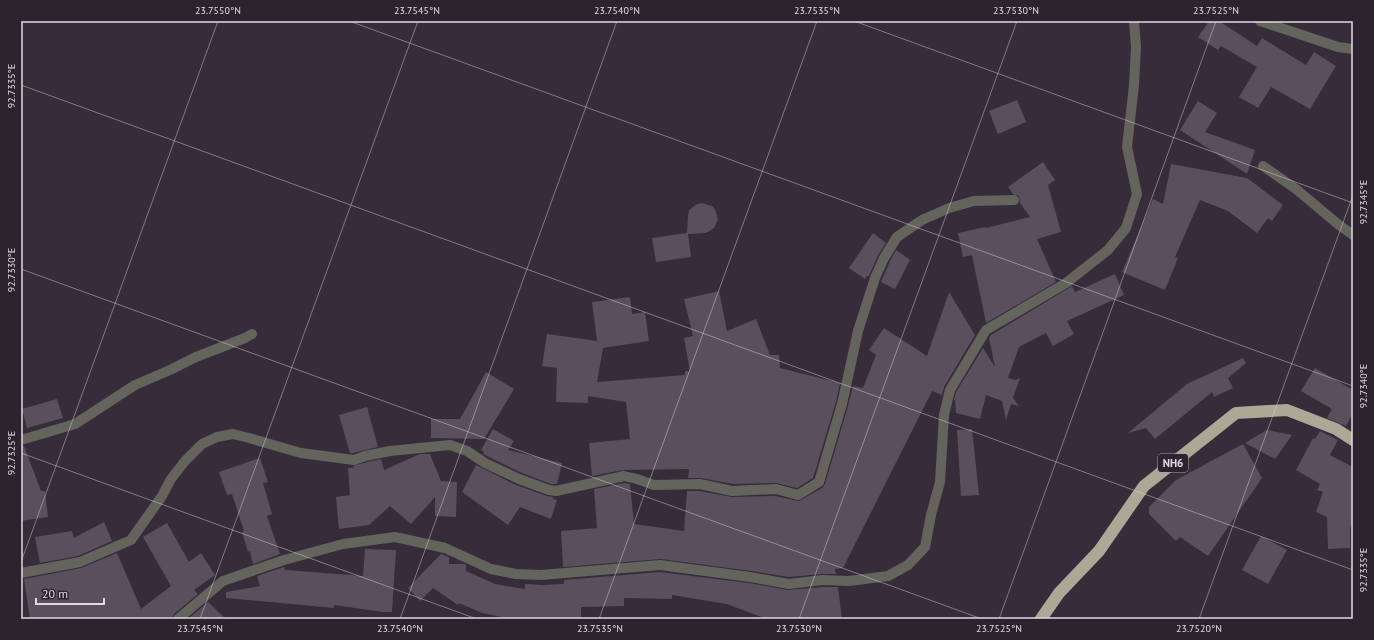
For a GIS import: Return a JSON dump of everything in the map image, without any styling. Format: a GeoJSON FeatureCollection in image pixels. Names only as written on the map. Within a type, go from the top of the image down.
{"type":"FeatureCollection","features":[{"type":"Feature","properties":{"kind":"highway","name":"NH6"},"geometry":{"type":"LineString","coordinates":[[1041,619],[1059,593],[1099,551],[1144,486],[1236,413],[1287,410],[1336,429],[1353,440]]}},
{"type":"Feature","properties":{"kind":"street"},"geometry":{"type":"LineString","coordinates":[[178,619],[223,581],[284,560],[343,544],[395,537],[445,548],[491,569],[516,574],[541,575],[660,565],[750,577],[789,584],[822,580],[849,582],[888,576],[908,565],[925,547],[931,515],[940,482],[944,415],[950,390],[986,330],[1066,283],[1108,250],[1126,228],[1137,194],[1128,147],[1136,47],[1134,21]]}},
{"type":"Feature","properties":{"kind":"street"},"geometry":{"type":"LineString","coordinates":[[1260,21],[1338,47],[1353,49]]}},
{"type":"Feature","properties":{"kind":"street"},"geometry":{"type":"LineString","coordinates":[[1263,166],[1353,235]]}},
{"type":"Feature","properties":{"kind":"street"},"geometry":{"type":"LineString","coordinates":[[21,574],[80,562],[131,540],[162,496],[171,479],[202,444],[217,437],[233,434],[301,453],[354,460],[365,456],[390,451],[450,445],[467,451],[485,463],[519,479],[549,490],[556,491],[624,476],[637,478],[654,485],[700,484],[732,491],[776,489],[798,495],[819,482],[842,404],[858,331],[875,278],[884,258],[897,237],[922,220],[949,208],[974,201],[1014,200]]}},
{"type":"Feature","properties":{"kind":"street"},"geometry":{"type":"LineString","coordinates":[[21,440],[75,424],[135,384],[252,334]]}},
{"type":"Feature","properties":{"kind":"building"},"geometry":{"type":"Polygon","coordinates":[[[1209,21],[1219,21],[1257,46],[1262,38],[1306,65],[1314,52],[1336,66],[1310,109],[1271,87],[1258,108],[1239,97],[1257,67],[1221,46],[1218,50],[1198,37],[1209,21]]]}},
{"type":"Feature","properties":{"kind":"building"},"geometry":{"type":"Polygon","coordinates":[[[1017,100],[1026,122],[998,134],[989,111],[1017,100]]]}},
{"type":"Feature","properties":{"kind":"building"},"geometry":{"type":"Polygon","coordinates":[[[1198,101],[1217,113],[1205,132],[1255,150],[1247,174],[1180,130],[1198,101]]]}},
{"type":"Feature","properties":{"kind":"building"},"geometry":{"type":"Polygon","coordinates":[[[1043,162],[1055,180],[1048,185],[1061,232],[1037,239],[1056,282],[986,323],[972,255],[963,257],[958,233],[1030,217],[1020,203],[1019,196],[1013,194],[1008,187],[1043,162]]]}},
{"type":"Feature","properties":{"kind":"building"},"geometry":{"type":"Polygon","coordinates":[[[1171,164],[1247,178],[1283,205],[1272,221],[1268,218],[1257,233],[1228,211],[1200,200],[1175,257],[1178,258],[1165,290],[1122,272],[1153,199],[1163,204],[1171,164]]]}},
{"type":"Feature","properties":{"kind":"building"},"geometry":{"type":"Polygon","coordinates":[[[702,203],[712,206],[715,209],[718,219],[714,228],[706,233],[688,234],[691,257],[656,262],[652,238],[687,233],[689,210],[697,204],[702,203]]]}},
{"type":"Feature","properties":{"kind":"building"},"geometry":{"type":"Polygon","coordinates":[[[873,233],[886,243],[878,255],[869,276],[865,279],[849,268],[873,233]]]}},
{"type":"Feature","properties":{"kind":"building"},"geometry":{"type":"Polygon","coordinates":[[[896,250],[910,260],[895,289],[881,282],[896,250]]]}},
{"type":"Feature","properties":{"kind":"building"},"geometry":{"type":"Polygon","coordinates":[[[1115,274],[1124,295],[1067,321],[1074,334],[1053,346],[1046,333],[1019,347],[1008,378],[1015,380],[1020,378],[1013,398],[1019,406],[1011,404],[1006,420],[1002,401],[986,395],[980,419],[956,413],[954,400],[956,392],[983,348],[995,367],[989,338],[991,335],[1072,286],[1075,292],[1115,274]]]}},
{"type":"Feature","properties":{"kind":"building"},"geometry":{"type":"Polygon","coordinates":[[[719,291],[727,331],[756,319],[770,355],[779,355],[780,368],[840,383],[836,402],[813,478],[797,488],[776,483],[733,484],[701,478],[688,478],[689,469],[623,470],[592,476],[589,443],[630,439],[626,402],[588,396],[588,403],[556,402],[557,368],[542,366],[547,334],[597,341],[592,302],[630,297],[632,314],[645,312],[649,341],[603,348],[597,382],[685,375],[685,371],[690,371],[684,338],[693,336],[684,299],[719,291]]]}},
{"type":"Feature","properties":{"kind":"building"},"geometry":{"type":"Polygon","coordinates":[[[949,292],[975,335],[944,387],[942,395],[932,391],[843,568],[835,569],[836,574],[789,577],[661,559],[563,567],[561,531],[597,528],[594,489],[624,483],[630,484],[634,524],[684,531],[687,491],[699,491],[732,497],[775,496],[799,501],[822,488],[825,484],[853,386],[863,388],[876,355],[869,350],[884,328],[927,356],[949,292]]]}},
{"type":"Feature","properties":{"kind":"building"},"geometry":{"type":"Polygon","coordinates":[[[1243,358],[1246,363],[1228,378],[1233,388],[1214,397],[1212,392],[1155,439],[1146,428],[1128,433],[1187,384],[1243,358]]]}},
{"type":"Feature","properties":{"kind":"building"},"geometry":{"type":"Polygon","coordinates":[[[1315,368],[1353,390],[1353,413],[1346,426],[1327,418],[1332,409],[1301,391],[1315,368]]]}},
{"type":"Feature","properties":{"kind":"building"},"geometry":{"type":"Polygon","coordinates":[[[486,372],[514,389],[484,439],[431,438],[431,419],[460,419],[486,372]]]}},
{"type":"Feature","properties":{"kind":"building"},"geometry":{"type":"Polygon","coordinates":[[[57,399],[63,418],[27,428],[22,409],[57,399]]]}},
{"type":"Feature","properties":{"kind":"building"},"geometry":{"type":"Polygon","coordinates":[[[367,407],[378,447],[350,453],[339,415],[367,407]]]}},
{"type":"Feature","properties":{"kind":"building"},"geometry":{"type":"Polygon","coordinates":[[[493,429],[514,441],[508,450],[562,463],[557,484],[551,484],[522,473],[483,454],[484,452],[481,450],[493,429]]]}},
{"type":"Feature","properties":{"kind":"building"},"geometry":{"type":"Polygon","coordinates":[[[972,429],[979,495],[961,496],[957,430],[972,429]]]}},
{"type":"Feature","properties":{"kind":"building"},"geometry":{"type":"Polygon","coordinates":[[[1267,430],[1292,435],[1275,459],[1245,443],[1267,430]]]}},
{"type":"Feature","properties":{"kind":"building"},"geometry":{"type":"Polygon","coordinates":[[[1320,431],[1338,440],[1330,455],[1353,467],[1353,520],[1350,528],[1350,548],[1328,549],[1327,517],[1316,512],[1323,492],[1317,490],[1320,484],[1296,470],[1313,438],[1315,439],[1320,431]]]}},
{"type":"Feature","properties":{"kind":"building"},"geometry":{"type":"Polygon","coordinates":[[[1243,444],[1262,478],[1208,556],[1180,537],[1176,541],[1149,514],[1149,507],[1176,480],[1243,444]]]}},
{"type":"Feature","properties":{"kind":"building"},"geometry":{"type":"Polygon","coordinates":[[[21,446],[24,446],[41,491],[45,491],[48,517],[21,521],[21,446]]]}},
{"type":"Feature","properties":{"kind":"building"},"geometry":{"type":"Polygon","coordinates":[[[420,454],[430,454],[441,481],[457,482],[456,517],[435,516],[435,497],[411,524],[390,506],[369,525],[339,529],[336,497],[350,495],[348,468],[354,468],[353,466],[381,459],[384,470],[420,454]]]}},
{"type":"Feature","properties":{"kind":"building"},"geometry":{"type":"Polygon","coordinates":[[[260,458],[268,482],[263,483],[272,514],[267,516],[280,554],[253,564],[250,551],[248,552],[242,532],[244,531],[232,494],[227,495],[219,472],[260,458]]]}},
{"type":"Feature","properties":{"kind":"building"},"geometry":{"type":"Polygon","coordinates":[[[476,465],[516,485],[554,497],[553,499],[557,500],[551,519],[520,507],[508,525],[462,492],[476,465]]]}},
{"type":"Feature","properties":{"kind":"building"},"geometry":{"type":"Polygon","coordinates":[[[104,522],[112,541],[78,556],[40,563],[35,537],[72,531],[74,538],[104,522]]]}},
{"type":"Feature","properties":{"kind":"building"},"geometry":{"type":"Polygon","coordinates":[[[167,523],[189,562],[201,553],[215,575],[194,590],[198,594],[174,614],[172,619],[30,619],[24,579],[81,568],[117,553],[141,609],[171,586],[143,537],[167,523]]]}},
{"type":"Feature","properties":{"kind":"building"},"geometry":{"type":"Polygon","coordinates":[[[1261,536],[1287,550],[1268,584],[1242,570],[1261,536]]]}},
{"type":"Feature","properties":{"kind":"building"},"geometry":{"type":"Polygon","coordinates":[[[365,549],[396,550],[392,612],[334,605],[334,608],[226,598],[226,592],[260,586],[257,576],[284,567],[285,570],[363,576],[365,549]]]}},
{"type":"Feature","properties":{"kind":"building"},"geometry":{"type":"Polygon","coordinates":[[[441,554],[449,557],[449,564],[464,564],[466,565],[466,571],[495,584],[525,589],[525,584],[564,584],[564,580],[660,572],[749,583],[788,590],[838,587],[842,619],[767,619],[727,604],[672,595],[672,599],[624,598],[624,606],[581,607],[581,619],[511,619],[482,613],[459,603],[458,605],[433,588],[420,601],[408,588],[441,554]]]}},
{"type":"Feature","properties":{"kind":"building"},"geometry":{"type":"Polygon","coordinates":[[[208,602],[226,619],[188,619],[208,602]]]}}]}
